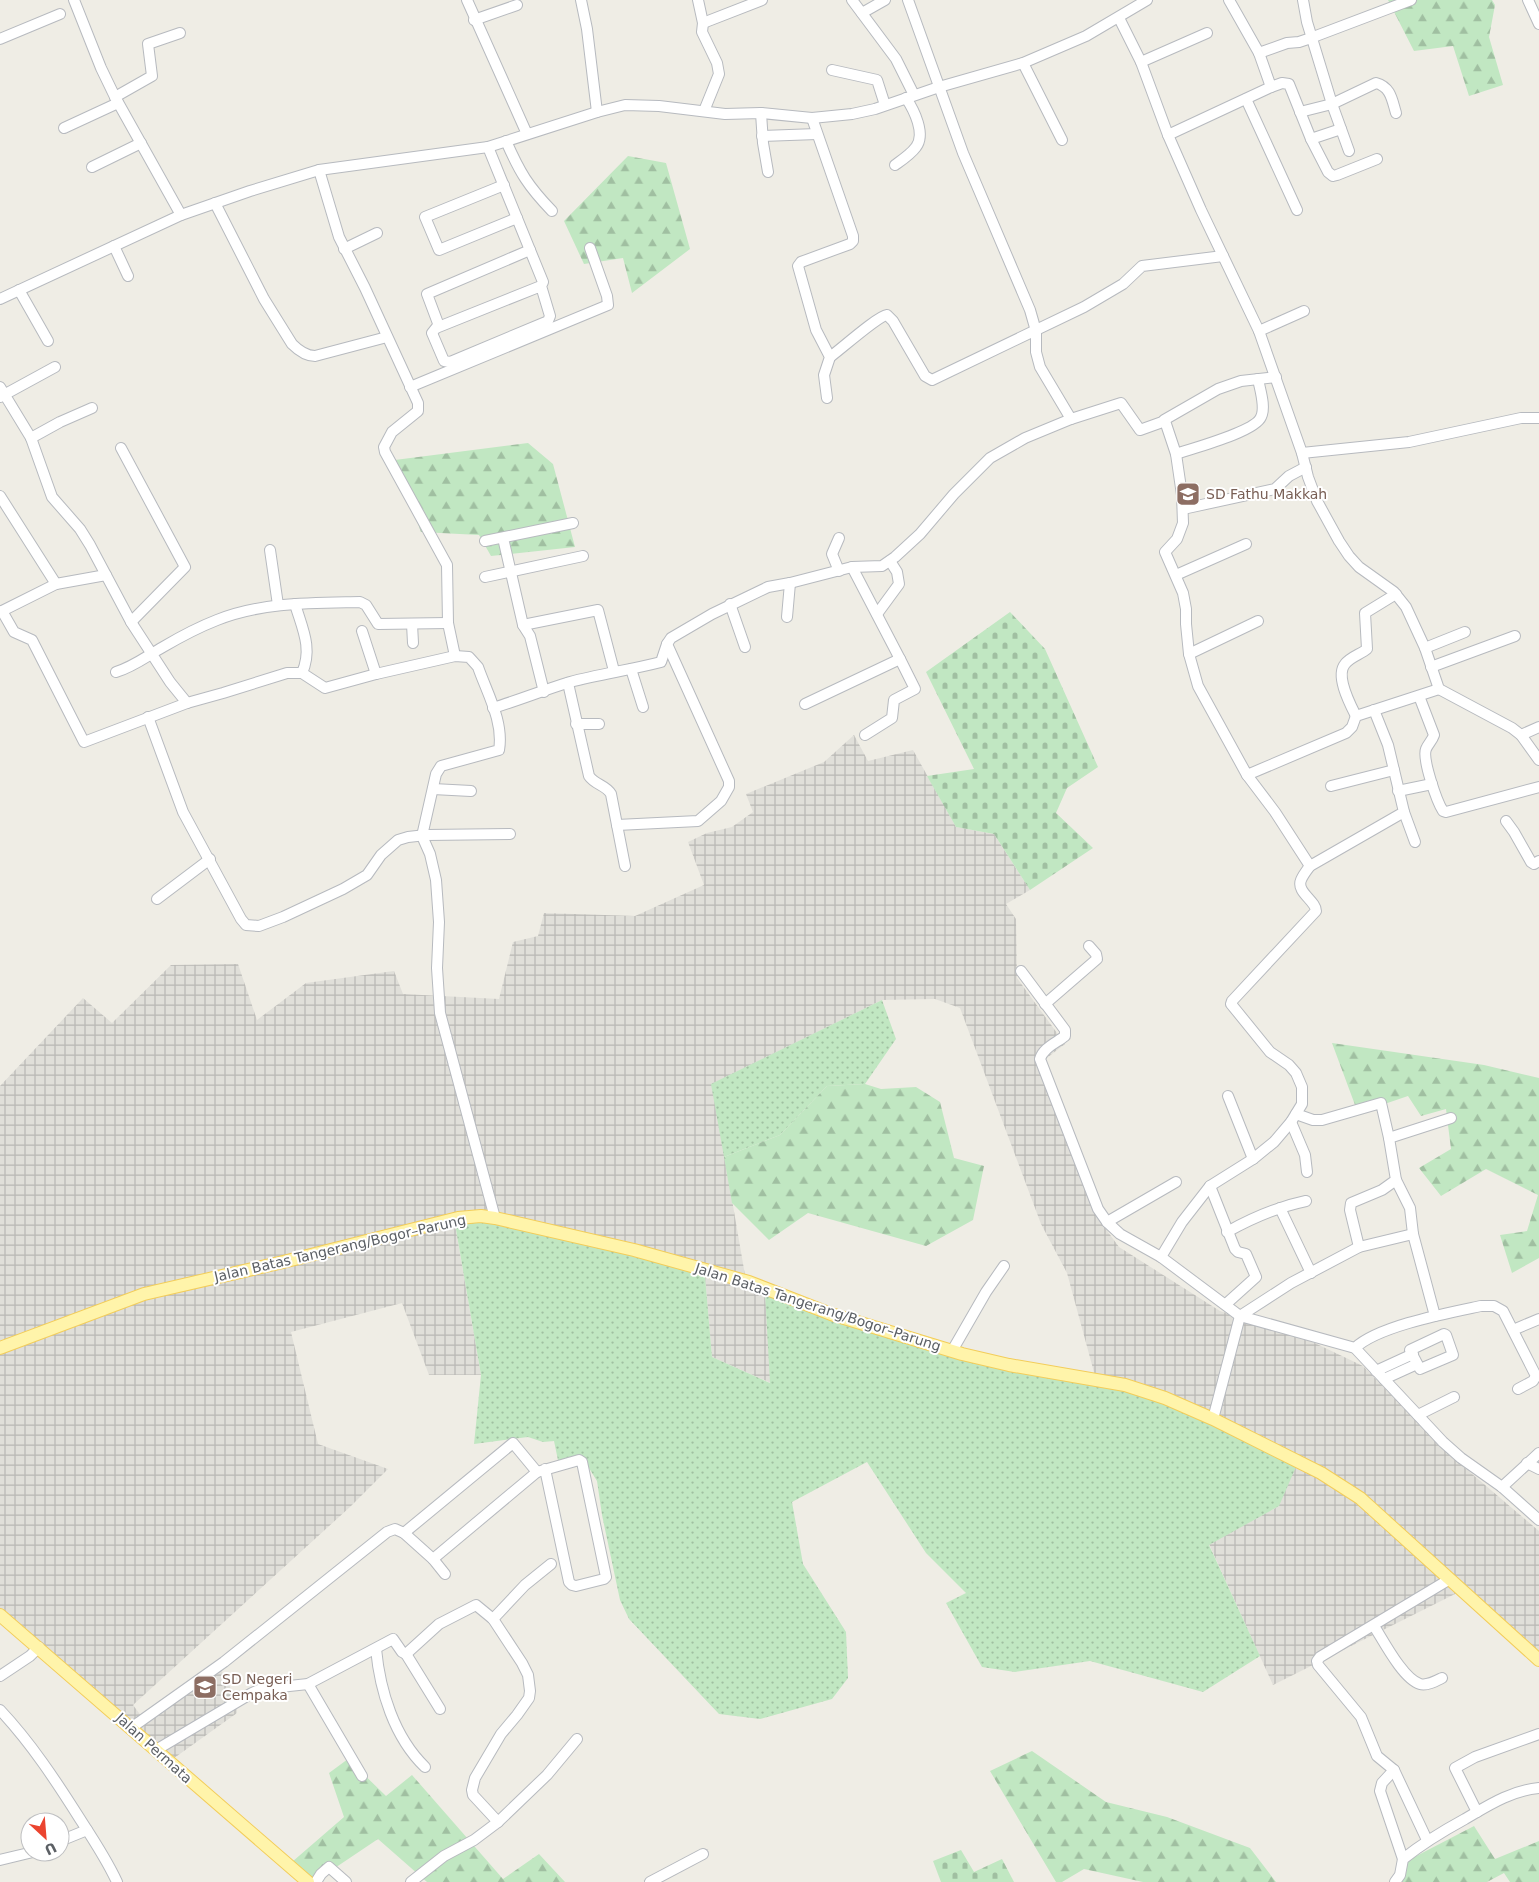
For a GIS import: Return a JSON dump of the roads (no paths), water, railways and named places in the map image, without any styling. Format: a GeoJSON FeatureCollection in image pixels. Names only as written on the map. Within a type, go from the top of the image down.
{"type":"FeatureCollection","features":[{"type":"Feature","properties":{"kind":"main road","name":"Jalan Batas Tangerang/Bogor–Parung"},"geometry":{"type":"LineString","coordinates":[[0,1348],[144,1294],[283,1262],[458,1218],[481,1216],[495,1218],[634,1250],[749,1282],[831,1314],[952,1351],[1009,1365],[1125,1385],[1165,1398],[1213,1418],[1321,1473],[1360,1498],[1539,1659]]}},
{"type":"Feature","properties":{"kind":"main road","name":"Jalan Permata"},"geometry":{"type":"LineString","coordinates":[[0,1615],[308,1882]]}},
{"type":"Feature","properties":{"kind":"street"},"geometry":{"type":"LineString","coordinates":[[74,0],[101,68],[181,215]]}},
{"type":"Feature","properties":{"kind":"street"},"geometry":{"type":"LineString","coordinates":[[467,0],[474,20],[527,134]]}},
{"type":"Feature","properties":{"kind":"street"},"geometry":{"type":"LineString","coordinates":[[582,0],[597,112]]}},
{"type":"Feature","properties":{"kind":"street"},"geometry":{"type":"LineString","coordinates":[[698,0],[703,23],[702,32],[715,58],[719,74],[704,111]]}},
{"type":"Feature","properties":{"kind":"street"},"geometry":{"type":"LineString","coordinates":[[703,23],[762,0]]}},
{"type":"Feature","properties":{"kind":"street"},"geometry":{"type":"LineString","coordinates":[[852,0],[896,59],[910,97],[920,137],[915,149],[895,166]]}},
{"type":"Feature","properties":{"kind":"street"},"geometry":{"type":"LineString","coordinates":[[862,13],[885,0]]}},
{"type":"Feature","properties":{"kind":"street"},"geometry":{"type":"LineString","coordinates":[[908,0],[963,153],[1030,310],[1036,331],[1036,352],[1040,367],[1071,419]]}},
{"type":"Feature","properties":{"kind":"street"},"geometry":{"type":"LineString","coordinates":[[0,299],[181,215],[250,190],[319,170],[488,146],[625,105],[659,106],[725,114],[761,113],[812,118],[852,114],[1023,63],[1078,40],[1119,18],[1147,0]]}},
{"type":"Feature","properties":{"kind":"street"},"geometry":{"type":"LineString","coordinates":[[1229,0],[1259,53],[1271,87]]}},
{"type":"Feature","properties":{"kind":"street"},"geometry":{"type":"LineString","coordinates":[[1303,0],[1307,22],[1348,151]]}},
{"type":"Feature","properties":{"kind":"street"},"geometry":{"type":"LineString","coordinates":[[1259,53],[1287,43],[1299,42],[1395,3],[1411,0]]}},
{"type":"Feature","properties":{"kind":"street"},"geometry":{"type":"LineString","coordinates":[[1528,0],[1539,24]]}},
{"type":"Feature","properties":{"kind":"street"},"geometry":{"type":"LineString","coordinates":[[474,20],[517,5]]}},
{"type":"Feature","properties":{"kind":"street"},"geometry":{"type":"LineString","coordinates":[[0,39],[60,14]]}},
{"type":"Feature","properties":{"kind":"street"},"geometry":{"type":"LineString","coordinates":[[1119,18],[1141,62],[1168,135],[1201,210],[1259,331],[1317,500],[1339,541],[1359,567],[1396,594],[1406,607],[1425,648],[1439,688],[1512,728],[1521,735],[1539,760]]}},
{"type":"Feature","properties":{"kind":"street"},"geometry":{"type":"LineString","coordinates":[[1141,62],[1207,32]]}},
{"type":"Feature","properties":{"kind":"street"},"geometry":{"type":"LineString","coordinates":[[64,128],[117,100],[152,76],[148,44],[180,33]]}},
{"type":"Feature","properties":{"kind":"street"},"geometry":{"type":"LineString","coordinates":[[1023,63],[1062,140]]}},
{"type":"Feature","properties":{"kind":"street"},"geometry":{"type":"LineString","coordinates":[[832,70],[877,80],[885,105]]}},
{"type":"Feature","properties":{"kind":"street"},"geometry":{"type":"LineString","coordinates":[[1168,135],[1282,83],[1290,84],[1311,139],[1328,172],[1333,176],[1377,158]]}},
{"type":"Feature","properties":{"kind":"street"},"geometry":{"type":"LineString","coordinates":[[1300,112],[1332,104],[1376,83],[1384,85],[1389,91],[1396,113]]}},
{"type":"Feature","properties":{"kind":"street"},"geometry":{"type":"LineString","coordinates":[[1246,99],[1297,210]]}},
{"type":"Feature","properties":{"kind":"street"},"geometry":{"type":"LineString","coordinates":[[761,113],[762,136],[768,172]]}},
{"type":"Feature","properties":{"kind":"street"},"geometry":{"type":"LineString","coordinates":[[812,118],[853,236],[853,241],[850,244],[801,262],[798,266],[816,330],[830,357]]}},
{"type":"Feature","properties":{"kind":"street"},"geometry":{"type":"LineString","coordinates":[[1311,139],[1341,129]]}},
{"type":"Feature","properties":{"kind":"street"},"geometry":{"type":"LineString","coordinates":[[762,136],[817,134]]}},
{"type":"Feature","properties":{"kind":"street"},"geometry":{"type":"LineString","coordinates":[[506,141],[518,169],[552,211]]}},
{"type":"Feature","properties":{"kind":"street"},"geometry":{"type":"LineString","coordinates":[[92,167],[142,143]]}},
{"type":"Feature","properties":{"kind":"street"},"geometry":{"type":"LineString","coordinates":[[488,146],[544,282],[541,286],[439,326],[432,333],[444,361],[450,362],[548,321],[550,316],[541,286]]}},
{"type":"Feature","properties":{"kind":"street"},"geometry":{"type":"LineString","coordinates":[[319,170],[344,249],[388,337],[418,403],[418,411],[414,416],[392,432],[384,447],[384,452],[447,565],[448,623],[455,656]]}},
{"type":"Feature","properties":{"kind":"street"},"geometry":{"type":"LineString","coordinates":[[504,184],[425,217],[439,250],[517,218]]}},
{"type":"Feature","properties":{"kind":"street"},"geometry":{"type":"LineString","coordinates":[[216,203],[264,299],[296,348],[315,356],[388,337]]}},
{"type":"Feature","properties":{"kind":"street"},"geometry":{"type":"LineString","coordinates":[[344,249],[377,233]]}},
{"type":"Feature","properties":{"kind":"street"},"geometry":{"type":"LineString","coordinates":[[114,246],[128,276]]}},
{"type":"Feature","properties":{"kind":"street"},"geometry":{"type":"LineString","coordinates":[[410,387],[608,305],[607,296],[590,248]]}},
{"type":"Feature","properties":{"kind":"street"},"geometry":{"type":"LineString","coordinates":[[439,326],[427,294],[530,250]]}},
{"type":"Feature","properties":{"kind":"street"},"geometry":{"type":"LineString","coordinates":[[827,398],[824,375],[830,357],[850,343],[881,316],[887,315],[894,321],[925,376],[932,380],[1084,307],[1119,287],[1142,266],[1223,256]]}},
{"type":"Feature","properties":{"kind":"street"},"geometry":{"type":"LineString","coordinates":[[19,290],[48,341]]}},
{"type":"Feature","properties":{"kind":"street"},"geometry":{"type":"LineString","coordinates":[[1259,331],[1304,311]]}},
{"type":"Feature","properties":{"kind":"street"},"geometry":{"type":"LineString","coordinates":[[55,367],[1,392],[31,438],[52,497],[80,529],[132,622],[178,693],[187,703]]}},
{"type":"Feature","properties":{"kind":"street"},"geometry":{"type":"LineString","coordinates":[[493,708],[568,683],[660,662],[667,644],[678,634],[730,604],[768,586],[790,583],[852,567],[877,567],[890,561],[920,534],[954,494],[990,458],[1025,438],[1071,419],[1121,403],[1140,430],[1164,420],[1218,389],[1241,381],[1276,377]]}},
{"type":"Feature","properties":{"kind":"street"},"geometry":{"type":"LineString","coordinates":[[1176,454],[1238,433],[1257,423],[1261,418],[1263,410],[1258,379]]}},
{"type":"Feature","properties":{"kind":"street"},"geometry":{"type":"LineString","coordinates":[[31,438],[60,422],[92,408]]}},
{"type":"Feature","properties":{"kind":"street"},"geometry":{"type":"LineString","coordinates":[[1302,453],[1409,442],[1521,418],[1539,418]]}},
{"type":"Feature","properties":{"kind":"street"},"geometry":{"type":"LineString","coordinates":[[1164,420],[1176,454],[1183,509],[1181,532],[1165,552],[1183,593],[1190,654],[1198,686],[1247,775],[1276,812],[1310,866]]}},
{"type":"Feature","properties":{"kind":"street"},"geometry":{"type":"LineString","coordinates":[[120,448],[186,567],[132,622]]}},
{"type":"Feature","properties":{"kind":"street"},"geometry":{"type":"LineString","coordinates":[[1183,509],[1275,489],[1288,476],[1306,467]]}},
{"type":"Feature","properties":{"kind":"street"},"geometry":{"type":"LineString","coordinates":[[0,496],[56,584]]}},
{"type":"Feature","properties":{"kind":"street"},"geometry":{"type":"LineString","coordinates":[[485,542],[573,523]]}},
{"type":"Feature","properties":{"kind":"street"},"geometry":{"type":"LineString","coordinates":[[503,538],[523,626],[530,636],[544,692]]}},
{"type":"Feature","properties":{"kind":"street"},"geometry":{"type":"LineString","coordinates":[[839,570],[832,554],[840,538]]}},
{"type":"Feature","properties":{"kind":"street"},"geometry":{"type":"LineString","coordinates":[[1176,576],[1246,544]]}},
{"type":"Feature","properties":{"kind":"street"},"geometry":{"type":"LineString","coordinates":[[270,550],[278,606]]}},
{"type":"Feature","properties":{"kind":"street"},"geometry":{"type":"LineString","coordinates":[[485,577],[584,556]]}},
{"type":"Feature","properties":{"kind":"street"},"geometry":{"type":"LineString","coordinates":[[876,614],[899,584],[897,572],[890,561]]}},
{"type":"Feature","properties":{"kind":"street"},"geometry":{"type":"LineString","coordinates":[[852,567],[915,689],[893,702],[892,718],[865,735]]}},
{"type":"Feature","properties":{"kind":"street"},"geometry":{"type":"LineString","coordinates":[[106,575],[56,584],[1,612],[14,632],[32,640],[84,742],[187,703],[287,673],[302,673],[325,688],[455,656],[469,657],[473,660],[499,726],[499,750],[458,763],[440,766],[436,774],[422,836],[430,854],[436,880],[439,922],[437,968],[440,1012],[495,1218]]}},
{"type":"Feature","properties":{"kind":"street"},"geometry":{"type":"LineString","coordinates":[[787,617],[790,583]]}},
{"type":"Feature","properties":{"kind":"street"},"geometry":{"type":"LineString","coordinates":[[1247,775],[1346,733],[1352,728],[1356,716],[1343,687],[1342,668],[1346,662],[1367,649],[1365,613],[1396,594]]}},
{"type":"Feature","properties":{"kind":"street"},"geometry":{"type":"LineString","coordinates":[[116,672],[130,667],[193,631],[217,620],[238,612],[278,606],[362,602],[366,605],[377,624],[448,623]]}},
{"type":"Feature","properties":{"kind":"street"},"geometry":{"type":"LineString","coordinates":[[295,604],[306,640],[308,654],[302,673]]}},
{"type":"Feature","properties":{"kind":"street"},"geometry":{"type":"LineString","coordinates":[[730,604],[745,647]]}},
{"type":"Feature","properties":{"kind":"street"},"geometry":{"type":"LineString","coordinates":[[523,626],[598,610],[614,671]]}},
{"type":"Feature","properties":{"kind":"street"},"geometry":{"type":"LineString","coordinates":[[1190,654],[1258,621]]}},
{"type":"Feature","properties":{"kind":"street"},"geometry":{"type":"LineString","coordinates":[[412,624],[413,643]]}},
{"type":"Feature","properties":{"kind":"street"},"geometry":{"type":"LineString","coordinates":[[362,631],[376,674]]}},
{"type":"Feature","properties":{"kind":"street"},"geometry":{"type":"LineString","coordinates":[[1425,648],[1465,632]]}},
{"type":"Feature","properties":{"kind":"street"},"geometry":{"type":"LineString","coordinates":[[1432,666],[1515,636]]}},
{"type":"Feature","properties":{"kind":"street"},"geometry":{"type":"LineString","coordinates":[[617,825],[698,821],[715,808],[729,787],[729,781],[667,644]]}},
{"type":"Feature","properties":{"kind":"street"},"geometry":{"type":"LineString","coordinates":[[804,704],[900,659]]}},
{"type":"Feature","properties":{"kind":"street"},"geometry":{"type":"LineString","coordinates":[[631,669],[643,707]]}},
{"type":"Feature","properties":{"kind":"street"},"geometry":{"type":"LineString","coordinates":[[568,683],[589,776],[592,781],[609,791],[625,866]]}},
{"type":"Feature","properties":{"kind":"street"},"geometry":{"type":"LineString","coordinates":[[1356,716],[1439,688]]}},
{"type":"Feature","properties":{"kind":"street"},"geometry":{"type":"LineString","coordinates":[[1419,696],[1434,735],[1432,742],[1426,749],[1425,757],[1441,809],[1446,812],[1539,787]]}},
{"type":"Feature","properties":{"kind":"street"},"geometry":{"type":"LineString","coordinates":[[1374,710],[1388,746],[1398,791],[1415,842]]}},
{"type":"Feature","properties":{"kind":"street"},"geometry":{"type":"LineString","coordinates":[[148,717],[184,812],[242,922],[246,925],[257,926],[292,914],[343,889],[367,875],[390,846],[398,840],[422,836],[510,834]]}},
{"type":"Feature","properties":{"kind":"street"},"geometry":{"type":"LineString","coordinates":[[576,724],[598,724]]}},
{"type":"Feature","properties":{"kind":"street"},"geometry":{"type":"LineString","coordinates":[[1521,735],[1539,727]]}},
{"type":"Feature","properties":{"kind":"street"},"geometry":{"type":"LineString","coordinates":[[1331,786],[1394,770]]}},
{"type":"Feature","properties":{"kind":"street"},"geometry":{"type":"LineString","coordinates":[[1398,791],[1432,784]]}},
{"type":"Feature","properties":{"kind":"street"},"geometry":{"type":"LineString","coordinates":[[433,789],[471,790]]}},
{"type":"Feature","properties":{"kind":"street"},"geometry":{"type":"LineString","coordinates":[[1161,1257],[1182,1222],[1210,1186],[1253,1159],[1274,1142],[1294,1118],[1303,1098],[1299,1077],[1294,1069],[1270,1052],[1231,1004],[1232,1001],[1316,912],[1316,908],[1300,884],[1310,866],[1404,812]]}},
{"type":"Feature","properties":{"kind":"street"},"geometry":{"type":"LineString","coordinates":[[1506,821],[1531,862],[1534,864],[1539,861]]}},
{"type":"Feature","properties":{"kind":"street"},"geometry":{"type":"LineString","coordinates":[[158,899],[210,859]]}},
{"type":"Feature","properties":{"kind":"street"},"geometry":{"type":"LineString","coordinates":[[1045,1004],[1097,959],[1096,954],[1089,946]]}},
{"type":"Feature","properties":{"kind":"street"},"geometry":{"type":"LineString","coordinates":[[1021,972],[1065,1030],[1066,1034],[1041,1054],[1040,1059],[1098,1209],[1107,1222],[1120,1234],[1161,1257],[1240,1316],[1355,1348],[1443,1442],[1461,1458],[1502,1487],[1539,1520]]}},
{"type":"Feature","properties":{"kind":"street"},"geometry":{"type":"LineString","coordinates":[[1228,1096],[1253,1159]]}},
{"type":"Feature","properties":{"kind":"street"},"geometry":{"type":"LineString","coordinates":[[1294,1118],[1322,1120],[1381,1103],[1396,1180],[1410,1208],[1413,1234],[1435,1316]]}},
{"type":"Feature","properties":{"kind":"street"},"geometry":{"type":"LineString","coordinates":[[1294,1118],[1305,1155],[1307,1172]]}},
{"type":"Feature","properties":{"kind":"street"},"geometry":{"type":"LineString","coordinates":[[1389,1138],[1451,1118]]}},
{"type":"Feature","properties":{"kind":"street"},"geometry":{"type":"LineString","coordinates":[[1359,1247],[1350,1210],[1351,1203],[1382,1190],[1396,1180]]}},
{"type":"Feature","properties":{"kind":"street"},"geometry":{"type":"LineString","coordinates":[[1107,1222],[1176,1182]]}},
{"type":"Feature","properties":{"kind":"street"},"geometry":{"type":"LineString","coordinates":[[1210,1186],[1236,1251],[1244,1252],[1256,1277],[1226,1304]]}},
{"type":"Feature","properties":{"kind":"street"},"geometry":{"type":"LineString","coordinates":[[1227,1232],[1254,1217],[1306,1201]]}},
{"type":"Feature","properties":{"kind":"street"},"geometry":{"type":"LineString","coordinates":[[1280,1208],[1311,1273]]}},
{"type":"Feature","properties":{"kind":"street"},"geometry":{"type":"LineString","coordinates":[[1213,1418],[1240,1316],[1266,1298],[1359,1247],[1413,1234]]}},
{"type":"Feature","properties":{"kind":"street"},"geometry":{"type":"LineString","coordinates":[[952,1351],[986,1292],[1004,1266]]}},
{"type":"Feature","properties":{"kind":"street"},"geometry":{"type":"LineString","coordinates":[[1355,1348],[1373,1335],[1435,1316],[1481,1306],[1494,1306],[1504,1310],[1536,1377],[1518,1389]]}},
{"type":"Feature","properties":{"kind":"street"},"geometry":{"type":"LineString","coordinates":[[1513,1330],[1539,1319]]}},
{"type":"Feature","properties":{"kind":"street"},"geometry":{"type":"LineString","coordinates":[[1444,1334],[1453,1355],[1421,1369],[1413,1354],[1410,1350],[1444,1334]]}},
{"type":"Feature","properties":{"kind":"street"},"geometry":{"type":"LineString","coordinates":[[1376,1370],[1413,1354]]}},
{"type":"Feature","properties":{"kind":"street"},"geometry":{"type":"LineString","coordinates":[[1384,1379],[1417,1364]]}},
{"type":"Feature","properties":{"kind":"street"},"geometry":{"type":"LineString","coordinates":[[1418,1415],[1454,1397]]}},
{"type":"Feature","properties":{"kind":"street"},"geometry":{"type":"LineString","coordinates":[[404,1533],[512,1444],[541,1470],[569,1582],[576,1586],[604,1580],[606,1578],[582,1462],[579,1460],[541,1470],[433,1559]]}},
{"type":"Feature","properties":{"kind":"street"},"geometry":{"type":"LineString","coordinates":[[1502,1487],[1539,1453]]}},
{"type":"Feature","properties":{"kind":"street"},"geometry":{"type":"LineString","coordinates":[[1527,1463],[1539,1469]]}},
{"type":"Feature","properties":{"kind":"street"},"geometry":{"type":"LineString","coordinates":[[131,1728],[224,1662],[387,1532],[395,1529],[404,1533],[433,1559],[445,1574]]}},
{"type":"Feature","properties":{"kind":"street"},"geometry":{"type":"LineString","coordinates":[[493,1619],[525,1585],[551,1564]]}},
{"type":"Feature","properties":{"kind":"street"},"geometry":{"type":"LineString","coordinates":[[1427,1840],[1394,1770],[1377,1756],[1361,1717],[1317,1663],[1320,1657],[1450,1579]]}},
{"type":"Feature","properties":{"kind":"street"},"geometry":{"type":"LineString","coordinates":[[406,1654],[439,1624],[476,1605],[493,1619],[528,1675],[529,1698],[502,1734],[475,1778],[472,1790],[473,1795],[498,1822]]}},
{"type":"Feature","properties":{"kind":"street"},"geometry":{"type":"LineString","coordinates":[[1374,1626],[1396,1662],[1415,1682],[1425,1684],[1442,1678]]}},
{"type":"Feature","properties":{"kind":"street"},"geometry":{"type":"LineString","coordinates":[[156,1750],[257,1690],[308,1684],[393,1639],[402,1652],[406,1654],[440,1709]]}},
{"type":"Feature","properties":{"kind":"street"},"geometry":{"type":"LineString","coordinates":[[0,1676],[30,1656],[38,1647]]}},
{"type":"Feature","properties":{"kind":"street"},"geometry":{"type":"LineString","coordinates":[[376,1649],[378,1666],[393,1722],[408,1748],[425,1767]]}},
{"type":"Feature","properties":{"kind":"street"},"geometry":{"type":"LineString","coordinates":[[308,1684],[362,1776]]}},
{"type":"Feature","properties":{"kind":"street"},"geometry":{"type":"LineString","coordinates":[[0,1710],[16,1728],[57,1783],[117,1882]]}},
{"type":"Feature","properties":{"kind":"street"},"geometry":{"type":"LineString","coordinates":[[1477,1812],[1455,1768],[1475,1757],[1539,1734]]}},
{"type":"Feature","properties":{"kind":"street"},"geometry":{"type":"LineString","coordinates":[[411,1882],[436,1862],[474,1840],[498,1822],[547,1775],[577,1739]]}},
{"type":"Feature","properties":{"kind":"street"},"geometry":{"type":"LineString","coordinates":[[1394,1770],[1382,1783],[1380,1792],[1403,1859],[1400,1875],[1394,1882]]}},
{"type":"Feature","properties":{"kind":"street"},"geometry":{"type":"LineString","coordinates":[[1403,1859],[1427,1840],[1512,1793],[1539,1788]]}},
{"type":"Feature","properties":{"kind":"street"},"geometry":{"type":"LineString","coordinates":[[70,1838],[87,1830]]}},
{"type":"Feature","properties":{"kind":"street"},"geometry":{"type":"LineString","coordinates":[[650,1882],[703,1854]]}},
{"type":"Feature","properties":{"kind":"street"},"geometry":{"type":"LineString","coordinates":[[0,1860],[20,1855]]}},
{"type":"Feature","properties":{"kind":"street"},"geometry":{"type":"LineString","coordinates":[[316,1882],[329,1867],[346,1882]]}},
{"type":"Feature","properties":{"kind":"place","name":"SD Fathu Makkah"},"geometry":{"type":"Point","coordinates":[1188,494]}},
{"type":"Feature","properties":{"kind":"place","name":"SD Negeri Cempaka"},"geometry":{"type":"Point","coordinates":[205,1687]}}]}
